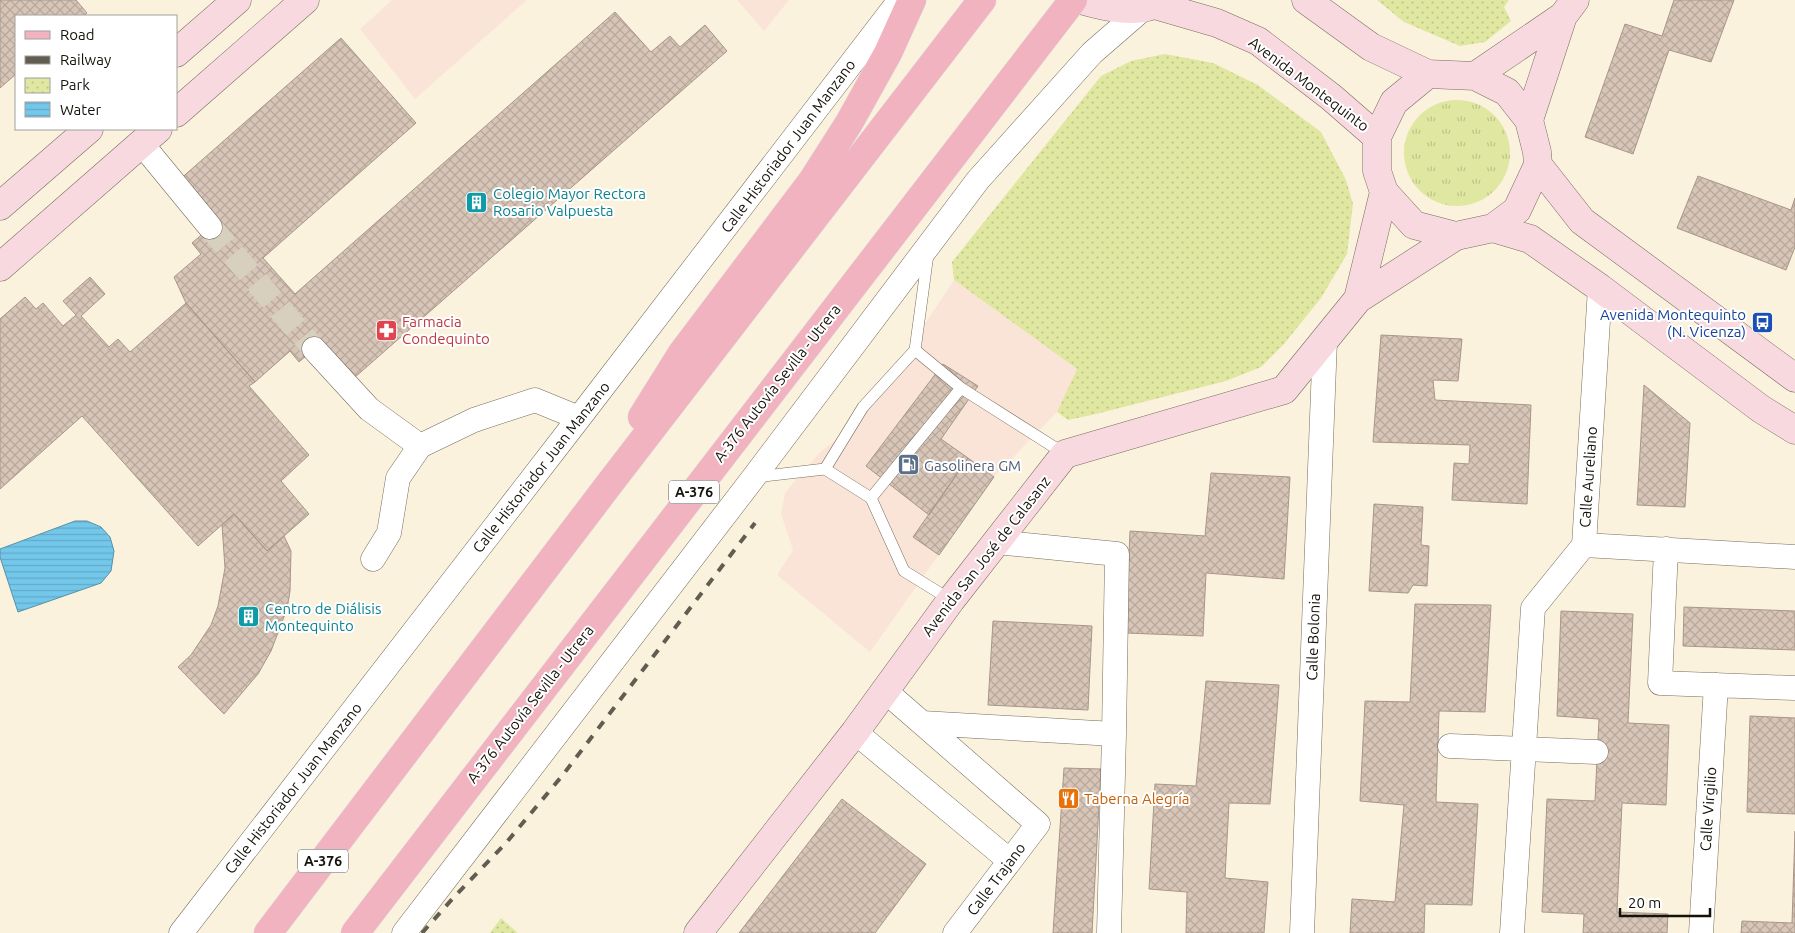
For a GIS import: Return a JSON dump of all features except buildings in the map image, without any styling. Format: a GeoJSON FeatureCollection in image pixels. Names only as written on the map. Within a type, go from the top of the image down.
{"type":"FeatureCollection","features":[{"type":"Feature","properties":{"kind":"main road"},"geometry":{"type":"LineString","coordinates":[[610,483],[643,417],[682,353],[812,181],[850,123],[888,54],[912,0]]}},
{"type":"Feature","properties":{"kind":"main road","name":"A-376"},"geometry":{"type":"LineString","coordinates":[[268,933],[610,483],[982,0]]}},
{"type":"Feature","properties":{"kind":"main road","name":"A-376 Autovía Sevilla - Utrera"},"geometry":{"type":"LineString","coordinates":[[355,933],[1072,0]]}},
{"type":"Feature","properties":{"kind":"street"},"geometry":{"type":"LineString","coordinates":[[178,51],[238,0]]}},
{"type":"Feature","properties":{"kind":"street"},"geometry":{"type":"LineString","coordinates":[[178,110],[305,0]]}},
{"type":"Feature","properties":{"kind":"street","name":"Calle Historiador Juan Manzano"},"geometry":{"type":"LineString","coordinates":[[181,933],[900,0]]}},
{"type":"Feature","properties":{"kind":"street","name":"Avenida Montequinto"},"geometry":{"type":"LineString","coordinates":[[1081,0],[1124,8],[1154,4],[1217,23],[1258,41],[1331,97],[1377,137]]}},
{"type":"Feature","properties":{"kind":"street"},"geometry":{"type":"LineString","coordinates":[[1065,454],[1284,390],[1358,299],[1456,236],[1493,228],[1517,210],[1538,165],[1537,152],[1530,120],[1507,92],[1475,76],[1428,74],[1371,47],[1306,0]]}},
{"type":"Feature","properties":{"kind":"street"},"geometry":{"type":"LineString","coordinates":[[404,933],[754,478],[978,180],[1092,53],[1154,4]]}},
{"type":"Feature","properties":{"kind":"street"},"geometry":{"type":"LineString","coordinates":[[1475,76],[1569,8]]}},
{"type":"Feature","properties":{"kind":"street"},"geometry":{"type":"LineString","coordinates":[[1530,120],[1569,8]]}},
{"type":"Feature","properties":{"kind":"street"},"geometry":{"type":"LineString","coordinates":[[1428,74],[1394,102],[1377,137],[1377,171],[1384,192],[1414,225],[1456,236]]}},
{"type":"Feature","properties":{"kind":"street"},"geometry":{"type":"LineString","coordinates":[[0,206],[88,130]]}},
{"type":"Feature","properties":{"kind":"street"},"geometry":{"type":"LineString","coordinates":[[0,267],[149,136],[210,227]]}},
{"type":"Feature","properties":{"kind":"street"},"geometry":{"type":"LineString","coordinates":[[1538,165],[1582,221],[1795,378]]}},
{"type":"Feature","properties":{"kind":"street"},"geometry":{"type":"LineString","coordinates":[[1358,299],[1384,192]]}},
{"type":"Feature","properties":{"kind":"street"},"geometry":{"type":"LineString","coordinates":[[1493,228],[1530,239],[1600,288],[1761,410],[1795,430]]}},
{"type":"Feature","properties":{"kind":"street","name":"Calle Aureliano"},"geometry":{"type":"LineString","coordinates":[[1600,288],[1584,545],[1795,557]]}},
{"type":"Feature","properties":{"kind":"street","name":"Calle Bolonia"},"geometry":{"type":"LineString","coordinates":[[1302,933],[1325,340]]}},
{"type":"Feature","properties":{"kind":"street"},"geometry":{"type":"LineString","coordinates":[[314,349],[369,409],[420,446]]}},
{"type":"Feature","properties":{"kind":"street"},"geometry":{"type":"LineString","coordinates":[[373,559],[389,533],[398,478],[420,446],[474,420],[535,400],[579,418]]}},
{"type":"Feature","properties":{"kind":"street","name":"Avenida San José de Calasanz"},"geometry":{"type":"LineString","coordinates":[[698,933],[855,732],[951,600],[1065,454]]}},
{"type":"Feature","properties":{"kind":"street"},"geometry":{"type":"LineString","coordinates":[[996,542],[1117,554],[1109,933]]}},
{"type":"Feature","properties":{"kind":"street"},"geometry":{"type":"LineString","coordinates":[[1512,933],[1533,608],[1584,545]]}},
{"type":"Feature","properties":{"kind":"street"},"geometry":{"type":"LineString","coordinates":[[1666,549],[1660,683],[1795,688]]}},
{"type":"Feature","properties":{"kind":"street","name":"Calle Virgilio"},"geometry":{"type":"LineString","coordinates":[[1700,933],[1716,685]]}},
{"type":"Feature","properties":{"kind":"street"},"geometry":{"type":"LineString","coordinates":[[884,690],[922,723],[1114,734]]}},
{"type":"Feature","properties":{"kind":"street","name":"Calle Trajano"},"geometry":{"type":"LineString","coordinates":[[922,723],[1038,824],[955,933]]}},
{"type":"Feature","properties":{"kind":"street"},"geometry":{"type":"LineString","coordinates":[[855,732],[1010,861]]}},
{"type":"Feature","properties":{"kind":"street"},"geometry":{"type":"LineString","coordinates":[[1450,746],[1596,752]]}},
{"type":"Feature","properties":{"kind":"lane"},"geometry":{"type":"LineString","coordinates":[[825,469],[863,407],[915,350],[930,243]]}},
{"type":"Feature","properties":{"kind":"lane"},"geometry":{"type":"LineString","coordinates":[[915,350],[961,388],[1065,454]]}},
{"type":"Feature","properties":{"kind":"lane"},"geometry":{"type":"LineString","coordinates":[[871,498],[961,388]]}},
{"type":"Feature","properties":{"kind":"lane"},"geometry":{"type":"LineString","coordinates":[[754,478],[825,469],[871,498],[904,571],[951,600]]}},
{"type":"Feature","properties":{"kind":"shaded area"},"geometry":{"type":"Polygon","coordinates":[[[392,0],[527,0],[415,99],[360,29],[392,0]]]}},
{"type":"Feature","properties":{"kind":"shaded area"},"geometry":{"type":"Polygon","coordinates":[[[737,0],[789,0],[764,31],[737,0]]]}},
{"type":"Feature","properties":{"kind":"shaded area","name":"Gasolinera GM"},"geometry":{"type":"Polygon","coordinates":[[[954,280],[1077,369],[1057,412],[994,477],[870,652],[777,575],[793,550],[781,514],[785,493],[819,453],[841,436],[889,378],[954,280]]]}},
{"type":"Feature","properties":{"kind":"green space"},"geometry":{"type":"Polygon","coordinates":[[[1377,0],[1509,0],[1504,7],[1511,21],[1485,42],[1460,46],[1404,22],[1377,0]]]}},
{"type":"Feature","properties":{"kind":"green space"},"geometry":{"type":"Polygon","coordinates":[[[1165,54],[1213,63],[1258,85],[1321,132],[1346,180],[1353,204],[1347,254],[1321,298],[1284,344],[1261,367],[1226,381],[1068,420],[1057,412],[1077,369],[954,280],[952,262],[1101,76],[1131,61],[1165,54]]]}},
{"type":"Feature","properties":{"kind":"green space"},"geometry":{"type":"Polygon","coordinates":[[[1457,100],[1477,104],[1495,115],[1506,133],[1510,153],[1506,173],[1495,191],[1477,202],[1457,206],[1437,202],[1419,191],[1408,173],[1404,153],[1408,133],[1419,115],[1437,104],[1457,100]]]}},
{"type":"Feature","properties":{"kind":"green space"},"geometry":{"type":"Polygon","coordinates":[[[501,918],[518,933],[490,933],[501,918]]]}},
{"type":"Feature","properties":{"kind":"water"},"geometry":{"type":"Polygon","coordinates":[[[75,521],[87,521],[101,527],[110,537],[114,551],[111,571],[101,583],[18,612],[0,557],[0,549],[75,521]]]}},
{"type":"Feature","properties":{"kind":"tunnel"},"geometry":{"type":"LineString","coordinates":[[210,227],[314,349]]}},
{"type":"Feature","properties":{"kind":"railway"},"geometry":{"type":"LineString","coordinates":[[422,933],[506,843],[562,776],[755,523]]}},
{"type":"Feature","properties":{"kind":"place","name":"Colegio Mayor Rectora Rosario Valpuesta"},"geometry":{"type":"Point","coordinates":[477,202]}},
{"type":"Feature","properties":{"kind":"place","name":"Avenida Montequinto (N. Vicenza)"},"geometry":{"type":"Point","coordinates":[1762,323]}},
{"type":"Feature","properties":{"kind":"place","name":"Farmacia Condequinto"},"geometry":{"type":"Point","coordinates":[386,330]}},
{"type":"Feature","properties":{"kind":"place","name":"Gasolinera GM"},"geometry":{"type":"Point","coordinates":[908,465]}},
{"type":"Feature","properties":{"kind":"place","name":"Centro de Diálisis Montequinto"},"geometry":{"type":"Point","coordinates":[249,617]}},
{"type":"Feature","properties":{"kind":"place","name":"Taberna Alegría"},"geometry":{"type":"Point","coordinates":[1068,798]}}]}
